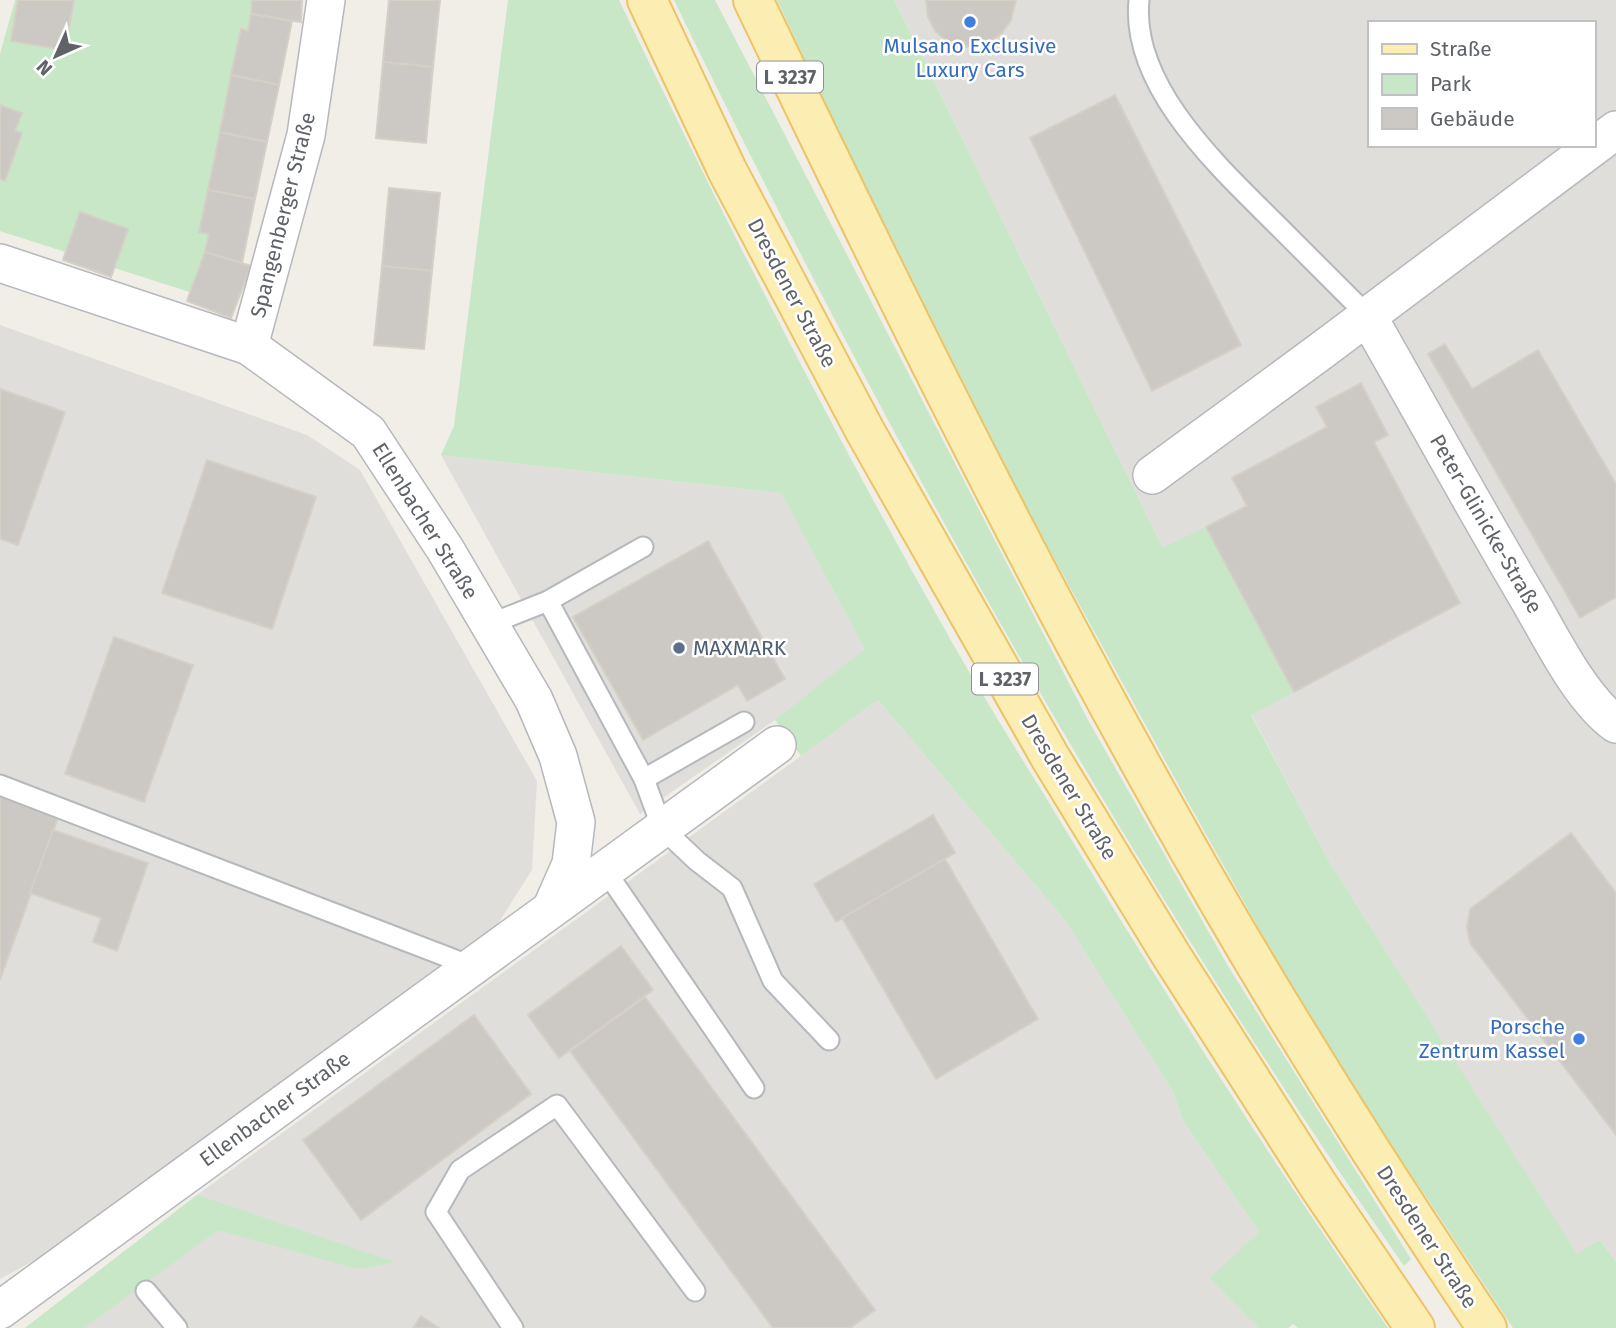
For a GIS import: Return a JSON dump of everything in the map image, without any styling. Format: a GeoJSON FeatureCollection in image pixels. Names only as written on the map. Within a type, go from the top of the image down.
{"type":"FeatureCollection","features":[{"type":"Feature","properties":{"kind":"main road","name":"Dresdener Straße"},"geometry":{"type":"LineString","coordinates":[[647,0],[727,170],[864,431],[1043,745],[1178,967],[1318,1185],[1415,1328]]}},
{"type":"Feature","properties":{"kind":"main road","name":"Dresdener Straße"},"geometry":{"type":"LineString","coordinates":[[753,0],[874,252],[984,469],[1163,805],[1294,1028],[1405,1207],[1487,1328]]}},
{"type":"Feature","properties":{"kind":"street","name":"Spangenberger Straße"},"geometry":{"type":"LineString","coordinates":[[249,346],[306,135],[326,0]]}},
{"type":"Feature","properties":{"kind":"street"},"geometry":{"type":"LineString","coordinates":[[1595,146],[1616,130]]}},
{"type":"Feature","properties":{"kind":"street"},"geometry":{"type":"LineString","coordinates":[[1152,475],[1593,147]]}},
{"type":"Feature","properties":{"kind":"street","name":"Ellenbacher Straße"},"geometry":{"type":"LineString","coordinates":[[0,263],[249,346],[368,432],[445,549],[490,624],[534,700],[558,756],[576,822],[571,864],[551,909]]}},
{"type":"Feature","properties":{"kind":"street","name":"Peter-Glinicke-Straße"},"geometry":{"type":"LineString","coordinates":[[1367,315],[1562,655],[1595,706],[1616,724]]}},
{"type":"Feature","properties":{"kind":"street","name":"Ellenbacher Straße"},"geometry":{"type":"LineString","coordinates":[[0,1310],[777,745]]}},
{"type":"Feature","properties":{"kind":"lane"},"geometry":{"type":"LineString","coordinates":[[1139,0],[1137,18],[1142,44],[1165,97],[1210,157],[1367,315]]}},
{"type":"Feature","properties":{"kind":"lane"},"geometry":{"type":"LineString","coordinates":[[490,624],[548,601],[643,547]]}},
{"type":"Feature","properties":{"kind":"lane"},"geometry":{"type":"LineString","coordinates":[[548,601],[644,779],[662,828],[697,861],[732,888],[773,981],[829,1040]]}},
{"type":"Feature","properties":{"kind":"lane"},"geometry":{"type":"LineString","coordinates":[[644,779],[744,722]]}},
{"type":"Feature","properties":{"kind":"lane"},"geometry":{"type":"LineString","coordinates":[[0,785],[471,966]]}},
{"type":"Feature","properties":{"kind":"lane"},"geometry":{"type":"LineString","coordinates":[[605,870],[754,1088]]}},
{"type":"Feature","properties":{"kind":"lane"},"geometry":{"type":"LineString","coordinates":[[513,1328],[436,1212],[460,1170],[556,1105],[695,1291]]}},
{"type":"Feature","properties":{"kind":"lane"},"geometry":{"type":"LineString","coordinates":[[146,1291],[177,1328]]}},
{"type":"Feature","properties":{"kind":"shaded area"},"geometry":{"type":"Polygon","coordinates":[[[894,0],[1616,0],[1616,1262],[1600,1240],[1577,1255],[1330,863],[1163,548],[894,0]]]}},
{"type":"Feature","properties":{"kind":"shaded area"},"geometry":{"type":"Polygon","coordinates":[[[0,325],[307,435],[360,470],[537,781],[532,870],[492,933],[44,1255],[0,1279],[0,325]]]}},
{"type":"Feature","properties":{"kind":"shaded area"},"geometry":{"type":"Polygon","coordinates":[[[441,455],[781,493],[866,650],[775,720],[640,814],[441,455]]]}},
{"type":"Feature","properties":{"kind":"shaded area"},"geometry":{"type":"Polygon","coordinates":[[[878,700],[1065,920],[1172,1090],[1184,1122],[1259,1232],[1211,1278],[1258,1328],[25,1328],[197,1195],[878,700]]]}},
{"type":"Feature","properties":{"kind":"green space"},"geometry":{"type":"Polygon","coordinates":[[[15,0],[284,0],[214,300],[0,231],[0,54],[15,0]]]}},
{"type":"Feature","properties":{"kind":"green space"},"geometry":{"type":"Polygon","coordinates":[[[508,0],[619,0],[780,325],[953,644],[1182,1019],[1388,1328],[1298,1328],[1293,1324],[1288,1328],[1258,1328],[1210,1278],[1259,1232],[1184,1122],[1172,1090],[1065,920],[878,700],[801,756],[775,720],[865,649],[781,493],[441,455],[454,426],[508,0]]]}},
{"type":"Feature","properties":{"kind":"green space"},"geometry":{"type":"Polygon","coordinates":[[[674,0],[715,0],[1088,720],[1228,966],[1411,1259],[1404,1266],[1202,961],[1014,648],[838,327],[674,0]]]}},
{"type":"Feature","properties":{"kind":"green space"},"geometry":{"type":"Polygon","coordinates":[[[777,0],[894,0],[1163,548],[1206,527],[1294,692],[1251,715],[1330,863],[1577,1254],[1600,1240],[1616,1262],[1616,1328],[1513,1328],[1373,1117],[1275,957],[1010,478],[895,253],[777,0]]]}},
{"type":"Feature","properties":{"kind":"green space"},"geometry":{"type":"Polygon","coordinates":[[[197,1195],[395,1262],[357,1269],[218,1230],[84,1328],[25,1328],[197,1195]]]}},
{"type":"Feature","properties":{"kind":"building"},"geometry":{"type":"Polygon","coordinates":[[[18,0],[74,0],[65,50],[11,41],[18,0]]]}},
{"type":"Feature","properties":{"kind":"building"},"geometry":{"type":"Polygon","coordinates":[[[252,0],[302,0],[301,22],[251,14],[252,0]]]}},
{"type":"Feature","properties":{"kind":"building"},"geometry":{"type":"Polygon","coordinates":[[[389,0],[440,0],[433,67],[383,62],[389,0]]]}},
{"type":"Feature","properties":{"kind":"building","name":"Mulsano Exclusive Luxury Cars"},"geometry":{"type":"Polygon","coordinates":[[[926,0],[1016,0],[1011,20],[1001,34],[987,43],[966,47],[950,43],[936,32],[928,17],[926,0]]]}},
{"type":"Feature","properties":{"kind":"building"},"geometry":{"type":"Polygon","coordinates":[[[251,14],[292,21],[279,85],[231,75],[241,29],[248,31],[251,14]]]}},
{"type":"Feature","properties":{"kind":"building"},"geometry":{"type":"Polygon","coordinates":[[[383,62],[433,67],[426,143],[376,138],[383,62]]]}},
{"type":"Feature","properties":{"kind":"building"},"geometry":{"type":"Polygon","coordinates":[[[231,75],[279,85],[267,142],[220,132],[231,75]]]}},
{"type":"Feature","properties":{"kind":"building"},"geometry":{"type":"Polygon","coordinates":[[[1115,95],[1241,345],[1152,391],[1030,138],[1115,95]]]}},
{"type":"Feature","properties":{"kind":"building"},"geometry":{"type":"Polygon","coordinates":[[[0,105],[22,113],[15,131],[22,133],[5,181],[0,179],[0,105]]]}},
{"type":"Feature","properties":{"kind":"building"},"geometry":{"type":"Polygon","coordinates":[[[220,132],[267,142],[255,199],[208,190],[220,132]]]}},
{"type":"Feature","properties":{"kind":"building"},"geometry":{"type":"Polygon","coordinates":[[[389,188],[440,193],[432,271],[382,266],[389,188]]]}},
{"type":"Feature","properties":{"kind":"building"},"geometry":{"type":"Polygon","coordinates":[[[208,190],[255,199],[242,263],[205,252],[209,234],[199,232],[208,190]]]}},
{"type":"Feature","properties":{"kind":"building"},"geometry":{"type":"Polygon","coordinates":[[[80,212],[128,229],[111,277],[63,260],[80,212]]]}},
{"type":"Feature","properties":{"kind":"building"},"geometry":{"type":"Polygon","coordinates":[[[205,252],[251,266],[231,318],[187,301],[205,252]]]}},
{"type":"Feature","properties":{"kind":"building"},"geometry":{"type":"Polygon","coordinates":[[[382,266],[432,271],[424,349],[374,345],[382,266]]]}},
{"type":"Feature","properties":{"kind":"building"},"geometry":{"type":"Polygon","coordinates":[[[1445,344],[1472,389],[1538,350],[1616,484],[1616,597],[1580,618],[1428,354],[1445,344]]]}},
{"type":"Feature","properties":{"kind":"building"},"geometry":{"type":"Polygon","coordinates":[[[1361,383],[1388,435],[1374,442],[1460,603],[1294,692],[1206,527],[1247,506],[1232,478],[1327,427],[1316,407],[1361,383]]]}},
{"type":"Feature","properties":{"kind":"building"},"geometry":{"type":"Polygon","coordinates":[[[0,389],[65,412],[18,545],[0,539],[0,389]]]}},
{"type":"Feature","properties":{"kind":"building"},"geometry":{"type":"Polygon","coordinates":[[[207,460],[316,497],[272,629],[162,593],[207,460]]]}},
{"type":"Feature","properties":{"kind":"building","name":"MAXMARK"},"geometry":{"type":"Polygon","coordinates":[[[708,541],[785,679],[747,701],[738,685],[643,740],[573,617],[708,541]]]}},
{"type":"Feature","properties":{"kind":"building"},"geometry":{"type":"Polygon","coordinates":[[[114,637],[193,665],[144,802],[65,774],[114,637]]]}},
{"type":"Feature","properties":{"kind":"building"},"geometry":{"type":"Polygon","coordinates":[[[0,788],[61,809],[0,980],[0,788]]]}},
{"type":"Feature","properties":{"kind":"building"},"geometry":{"type":"Polygon","coordinates":[[[933,815],[955,853],[836,922],[814,884],[933,815]]]}},
{"type":"Feature","properties":{"kind":"building"},"geometry":{"type":"Polygon","coordinates":[[[53,830],[148,863],[117,951],[93,942],[101,918],[30,893],[53,830]]]}},
{"type":"Feature","properties":{"kind":"building","name":"Porsche Zentrum Kassel"},"geometry":{"type":"Polygon","coordinates":[[[1571,833],[1616,893],[1616,1135],[1470,943],[1467,927],[1470,909],[1571,833]]]}},
{"type":"Feature","properties":{"kind":"building"},"geometry":{"type":"Polygon","coordinates":[[[945,859],[1038,1019],[936,1079],[842,918],[945,859]]]}},
{"type":"Feature","properties":{"kind":"building"},"geometry":{"type":"Polygon","coordinates":[[[621,946],[653,990],[559,1058],[528,1015],[621,946]]]}},
{"type":"Feature","properties":{"kind":"building"},"geometry":{"type":"Polygon","coordinates":[[[645,997],[875,1310],[850,1328],[773,1328],[570,1051],[645,997]]]}},
{"type":"Feature","properties":{"kind":"building"},"geometry":{"type":"Polygon","coordinates":[[[474,1015],[531,1094],[361,1220],[303,1140],[474,1015]]]}},
{"type":"Feature","properties":{"kind":"building"},"geometry":{"type":"Polygon","coordinates":[[[421,1316],[439,1328],[413,1328],[421,1316]]]}},
{"type":"Feature","properties":{"kind":"place","name":"Mulsano Exclusive Luxury Cars"},"geometry":{"type":"Point","coordinates":[970,22]}},
{"type":"Feature","properties":{"kind":"place","name":"MAXMARK"},"geometry":{"type":"Point","coordinates":[679,648]}},
{"type":"Feature","properties":{"kind":"place","name":"Porsche Zentrum Kassel"},"geometry":{"type":"Point","coordinates":[1579,1039]}}]}
